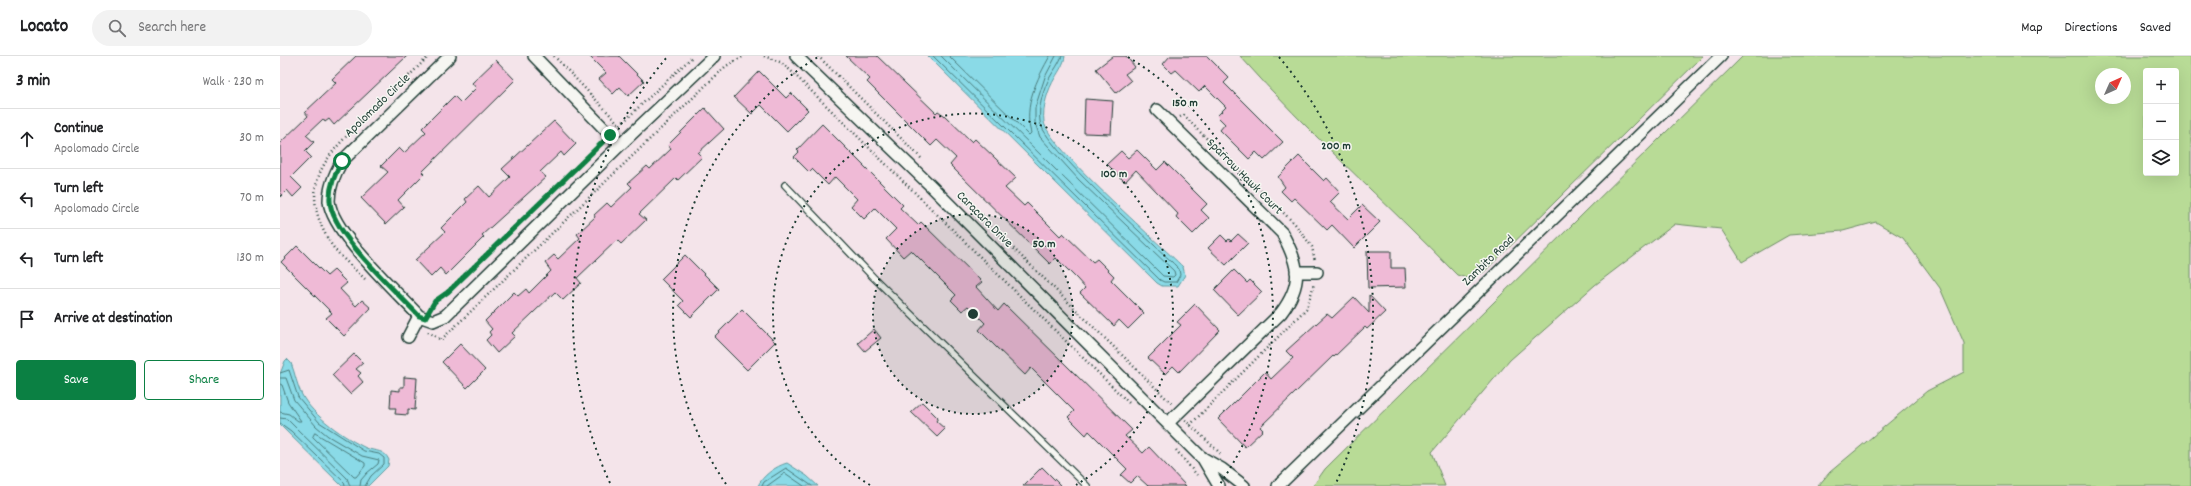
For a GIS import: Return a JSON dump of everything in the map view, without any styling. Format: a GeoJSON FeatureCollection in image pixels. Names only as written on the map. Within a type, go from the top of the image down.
{"type":"FeatureCollection","features":[{"type":"Feature","properties":{"kind":"street","name":"Apolomado Circle"},"geometry":{"type":"LineString","coordinates":[[420,319],[344,236],[333,218],[329,201],[333,177],[342,161],[450,56]]}},
{"type":"Feature","properties":{"kind":"street"},"geometry":{"type":"LineString","coordinates":[[534,56],[620,145]]}},
{"type":"Feature","properties":{"kind":"street"},"geometry":{"type":"LineString","coordinates":[[408,337],[420,319],[433,321],[445,316],[620,145],[714,56]]}},
{"type":"Feature","properties":{"kind":"street","name":"Caracara Drive"},"geometry":{"type":"LineString","coordinates":[[796,56],[931,186],[1168,423],[1201,457],[1219,486]]}},
{"type":"Feature","properties":{"kind":"street","name":"Zambito Road"},"geometry":{"type":"LineString","coordinates":[[1278,486],[1720,56]]}},
{"type":"Feature","properties":{"kind":"street","name":"Sparrow Hawk Court"},"geometry":{"type":"LineString","coordinates":[[1157,110],[1282,234],[1295,257],[1297,282],[1290,300],[1281,313],[1168,423]]}},
{"type":"Feature","properties":{"kind":"street"},"geometry":{"type":"LineString","coordinates":[[1296,272],[1317,272]]}},
{"type":"Feature","properties":{"kind":"street","name":"Caracara Drive"},"geometry":{"type":"LineString","coordinates":[[1201,457],[1222,469],[1244,486]]}},
{"type":"Feature","properties":{"kind":"lane"},"geometry":{"type":"LineString","coordinates":[[785,185],[873,277],[981,380],[1087,486]]}},
{"type":"Feature","properties":{"kind":"path"},"geometry":{"type":"LineString","coordinates":[[366,280],[333,246],[326,236],[317,211],[316,185],[323,164],[338,144],[429,56]]}},
{"type":"Feature","properties":{"kind":"path"},"geometry":{"type":"LineString","coordinates":[[554,56],[620,125]]}},
{"type":"Feature","properties":{"kind":"path"},"geometry":{"type":"LineString","coordinates":[[693,56],[448,292],[435,301],[420,319],[441,340],[726,66],[744,56]]}},
{"type":"Feature","properties":{"kind":"path"},"geometry":{"type":"LineString","coordinates":[[764,56],[780,62],[790,70],[1133,408]]}},
{"type":"Feature","properties":{"kind":"path"},"geometry":{"type":"LineString","coordinates":[[818,56],[925,161]]}},
{"type":"Feature","properties":{"kind":"path"},"geometry":{"type":"LineString","coordinates":[[1169,122],[1184,116],[1189,118],[1197,129],[1295,224],[1312,247],[1317,272],[1307,308],[1190,425]]}},
{"type":"Feature","properties":{"kind":"path"},"geometry":{"type":"LineString","coordinates":[[962,198],[1170,401],[1190,425],[1227,459]]}},
{"type":"Feature","properties":{"kind":"path"},"geometry":{"type":"LineString","coordinates":[[1171,445],[1198,476]]}},
{"type":"Feature","properties":{"kind":"green space"},"geometry":{"type":"Polygon","coordinates":[[[1240,56],[1703,56],[1484,272],[1467,278],[1457,275],[1292,112],[1240,56]]]}},
{"type":"Feature","properties":{"kind":"green space"},"geometry":{"type":"Polygon","coordinates":[[[1743,56],[2191,56],[2191,486],[1818,486],[1830,472],[1927,391],[1964,372],[1964,343],[1940,288],[1903,238],[1876,222],[1843,231],[1789,235],[1742,262],[1721,229],[1675,224],[1595,285],[1510,360],[1432,452],[1445,486],[1313,486],[1325,469],[1743,56]]]}},
{"type":"Feature","properties":{"kind":"water"},"geometry":{"type":"Polygon","coordinates":[[[928,56],[1065,56],[1048,93],[1044,111],[1044,122],[1050,134],[1083,172],[1183,267],[1185,275],[1178,286],[1162,286],[1157,283],[928,56]]]}},
{"type":"Feature","properties":{"kind":"water"},"geometry":{"type":"Polygon","coordinates":[[[287,359],[291,363],[302,395],[314,411],[339,432],[366,448],[382,452],[387,456],[389,460],[388,466],[368,486],[342,486],[280,425],[280,374],[287,359]]]}},
{"type":"Feature","properties":{"kind":"water"},"geometry":{"type":"Polygon","coordinates":[[[787,463],[807,476],[818,486],[758,486],[770,472],[778,466],[787,463]]]}},
{"type":"Feature","properties":{"kind":"building"},"geometry":{"type":"Polygon","coordinates":[[[356,56],[407,56],[334,125],[329,119],[325,122],[323,119],[306,135],[314,142],[305,151],[311,157],[291,177],[302,188],[293,197],[287,190],[280,197],[280,143],[308,116],[305,112],[336,83],[332,79],[356,56]]]}},
{"type":"Feature","properties":{"kind":"building"},"geometry":{"type":"Polygon","coordinates":[[[589,56],[619,56],[644,81],[628,96],[620,87],[613,94],[599,79],[606,73],[589,56]]]}},
{"type":"Feature","properties":{"kind":"building"},"geometry":{"type":"Polygon","coordinates":[[[846,56],[877,56],[936,113],[938,111],[944,115],[972,142],[975,139],[1016,178],[1005,188],[1024,206],[1027,203],[1060,236],[1063,233],[1093,262],[1097,259],[1114,276],[1111,280],[1144,313],[1128,329],[1119,320],[1114,326],[1080,293],[1085,288],[1077,279],[1056,258],[1050,264],[950,165],[956,158],[937,140],[931,146],[867,82],[870,79],[846,56]]]}},
{"type":"Feature","properties":{"kind":"building"},"geometry":{"type":"Polygon","coordinates":[[[1113,56],[1126,56],[1135,67],[1125,74],[1131,81],[1116,93],[1096,69],[1113,56]]]}},
{"type":"Feature","properties":{"kind":"building"},"geometry":{"type":"Polygon","coordinates":[[[1170,56],[1207,56],[1229,78],[1224,83],[1283,142],[1264,160],[1256,152],[1249,159],[1220,130],[1225,124],[1217,116],[1226,107],[1205,86],[1199,92],[1176,70],[1172,73],[1163,64],[1170,56]]]}},
{"type":"Feature","properties":{"kind":"building"},"geometry":{"type":"Polygon","coordinates":[[[496,60],[515,80],[422,172],[424,174],[398,200],[404,207],[386,224],[361,198],[388,172],[381,166],[399,148],[404,153],[426,132],[422,128],[454,96],[461,103],[476,88],[472,83],[496,60]]]}},
{"type":"Feature","properties":{"kind":"building"},"geometry":{"type":"Polygon","coordinates":[[[759,71],[786,98],[791,93],[808,110],[787,131],[761,105],[752,114],[734,97],[759,71]]]}},
{"type":"Feature","properties":{"kind":"building"},"geometry":{"type":"Polygon","coordinates":[[[1085,99],[1113,101],[1111,134],[1084,133],[1085,99]]]}},
{"type":"Feature","properties":{"kind":"building"},"geometry":{"type":"Polygon","coordinates":[[[705,108],[724,129],[698,153],[702,157],[678,180],[676,178],[639,214],[646,220],[621,244],[617,240],[577,278],[581,283],[563,300],[555,292],[512,333],[515,336],[497,353],[486,340],[491,335],[489,332],[492,329],[485,321],[514,292],[518,296],[526,289],[529,293],[551,271],[545,263],[554,255],[558,259],[580,238],[577,234],[595,217],[594,215],[607,203],[611,207],[632,187],[628,183],[647,166],[650,169],[671,149],[668,145],[705,108]]]}},
{"type":"Feature","properties":{"kind":"building"},"geometry":{"type":"Polygon","coordinates":[[[554,121],[576,144],[564,156],[561,152],[540,172],[546,177],[482,235],[484,237],[446,275],[440,268],[431,277],[415,260],[445,232],[441,228],[467,202],[465,199],[479,186],[489,197],[510,177],[502,169],[554,121]]]}},
{"type":"Feature","properties":{"kind":"building"},"geometry":{"type":"Polygon","coordinates":[[[822,124],[903,205],[900,208],[918,225],[921,222],[982,282],[976,287],[998,311],[1004,304],[1132,430],[1125,436],[1143,453],[1149,447],[1186,486],[1148,486],[1137,476],[1130,483],[1121,475],[1127,469],[1089,431],[1086,435],[1068,417],[1074,411],[1031,368],[1025,375],[979,330],[985,323],[968,306],[962,311],[951,300],[956,295],[911,250],[903,257],[886,239],[896,229],[875,208],[864,219],[851,206],[857,199],[835,177],[828,185],[812,169],[809,172],[794,157],[799,152],[797,150],[822,124]]]}},
{"type":"Feature","properties":{"kind":"building"},"geometry":{"type":"Polygon","coordinates":[[[1137,150],[1157,170],[1165,162],[1207,204],[1201,210],[1209,218],[1193,234],[1176,217],[1178,214],[1136,170],[1125,182],[1107,164],[1121,151],[1128,158],[1137,150]]]}},
{"type":"Feature","properties":{"kind":"building"},"geometry":{"type":"Polygon","coordinates":[[[1299,156],[1324,181],[1327,178],[1340,192],[1330,202],[1348,219],[1362,205],[1380,222],[1354,248],[1332,225],[1327,230],[1294,198],[1291,201],[1281,191],[1285,187],[1278,177],[1299,156]]]}},
{"type":"Feature","properties":{"kind":"building"},"geometry":{"type":"Polygon","coordinates":[[[1238,234],[1248,243],[1226,265],[1208,248],[1221,235],[1227,241],[1229,239],[1231,241],[1238,234]]]}},
{"type":"Feature","properties":{"kind":"building"},"geometry":{"type":"Polygon","coordinates":[[[297,246],[327,276],[334,270],[347,283],[340,289],[356,306],[362,300],[371,308],[344,336],[326,318],[332,313],[281,262],[297,246]]]}},
{"type":"Feature","properties":{"kind":"building"},"geometry":{"type":"Polygon","coordinates":[[[1367,251],[1391,251],[1391,268],[1405,268],[1406,287],[1368,288],[1367,251]]]}},
{"type":"Feature","properties":{"kind":"building"},"geometry":{"type":"Polygon","coordinates":[[[685,255],[719,289],[691,317],[679,305],[683,301],[661,279],[685,255]]]}},
{"type":"Feature","properties":{"kind":"building"},"geometry":{"type":"Polygon","coordinates":[[[1234,270],[1247,283],[1250,280],[1262,292],[1238,315],[1214,290],[1234,270]]]}},
{"type":"Feature","properties":{"kind":"building"},"geometry":{"type":"Polygon","coordinates":[[[1369,295],[1385,312],[1367,329],[1365,327],[1334,357],[1333,356],[1260,427],[1263,430],[1245,447],[1218,419],[1265,372],[1271,379],[1293,358],[1286,351],[1327,314],[1332,318],[1354,297],[1369,313],[1369,295]]]}},
{"type":"Feature","properties":{"kind":"building"},"geometry":{"type":"Polygon","coordinates":[[[1195,304],[1220,330],[1179,372],[1173,366],[1165,374],[1148,358],[1181,325],[1177,322],[1195,304]]]}},
{"type":"Feature","properties":{"kind":"building"},"geometry":{"type":"Polygon","coordinates":[[[742,309],[775,342],[747,370],[714,337],[742,309]]]}},
{"type":"Feature","properties":{"kind":"building"},"geometry":{"type":"Polygon","coordinates":[[[874,329],[881,338],[865,351],[858,343],[874,329]]]}},
{"type":"Feature","properties":{"kind":"building"},"geometry":{"type":"Polygon","coordinates":[[[460,344],[485,370],[467,388],[442,362],[460,344]]]}},
{"type":"Feature","properties":{"kind":"building"},"geometry":{"type":"Polygon","coordinates":[[[354,354],[363,363],[356,369],[361,373],[358,376],[363,382],[350,394],[332,375],[354,354]]]}},
{"type":"Feature","properties":{"kind":"building"},"geometry":{"type":"Polygon","coordinates":[[[404,377],[417,378],[415,410],[408,409],[408,415],[395,414],[396,408],[390,408],[391,390],[400,391],[400,387],[404,387],[404,377]]]}},
{"type":"Feature","properties":{"kind":"building"},"geometry":{"type":"Polygon","coordinates":[[[922,402],[938,418],[936,421],[945,429],[937,437],[911,412],[922,402]]]}},
{"type":"Feature","properties":{"kind":"building"},"geometry":{"type":"Polygon","coordinates":[[[1042,467],[1061,486],[1023,486],[1042,467]]]}},
{"type":"Feature","properties":{"kind":"route"},"geometry":{"type":"LineString","coordinates":[[342,161],[333,177],[329,201],[333,218],[344,236],[419,316],[425,318],[435,301],[448,292],[610,135]]}}]}
